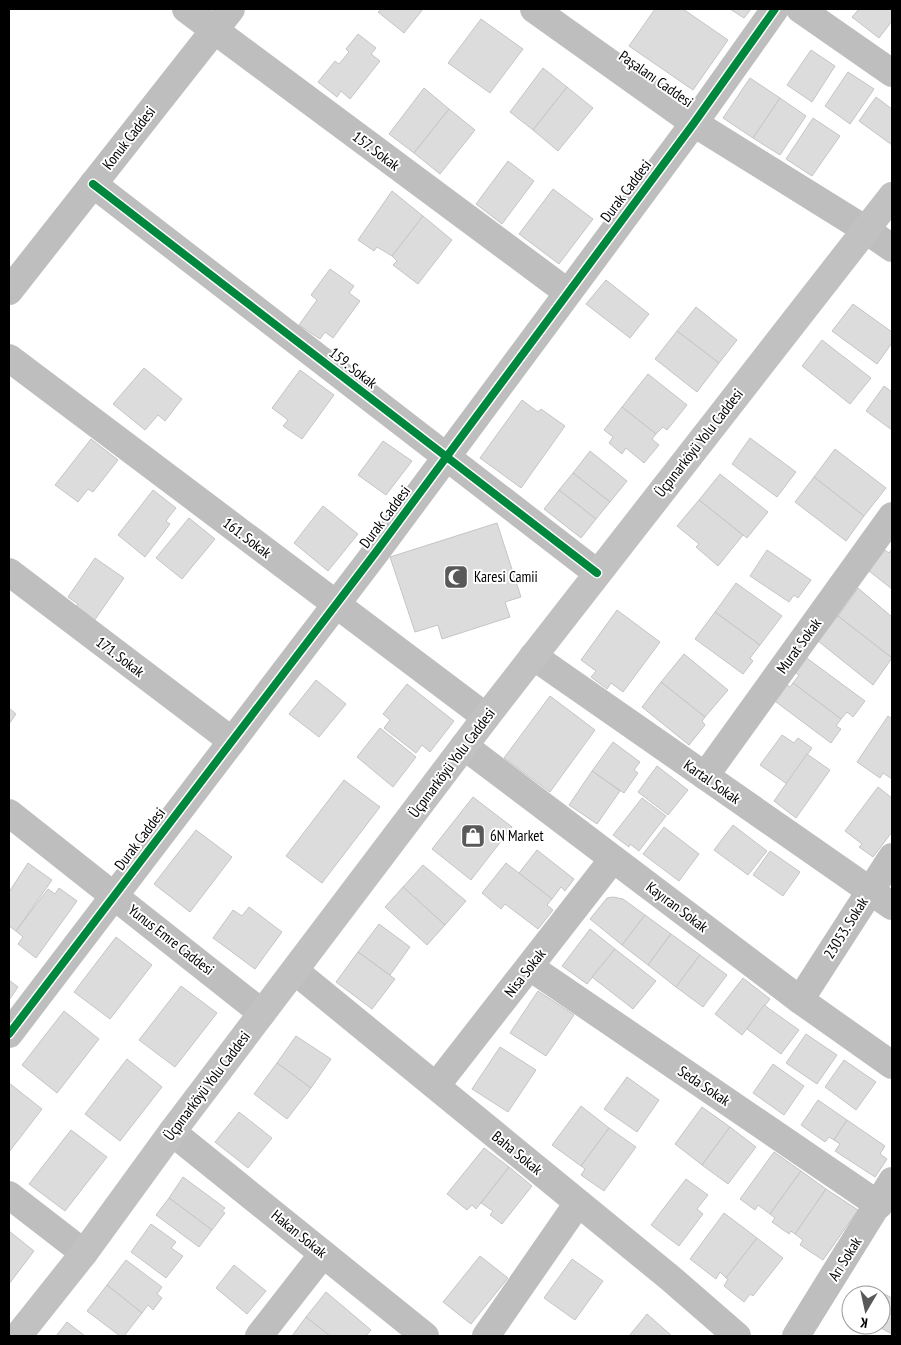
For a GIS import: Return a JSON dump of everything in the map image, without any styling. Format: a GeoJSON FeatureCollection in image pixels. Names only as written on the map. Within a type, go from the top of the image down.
{"type":"FeatureCollection","features":[{"type":"Feature","properties":{"kind":"main road","name":"Üçpınarköyü Yolu Caddesi"},"geometry":{"type":"LineString","coordinates":[[18,1336],[84,1253],[172,1132],[486,717],[892,196]]}},
{"type":"Feature","properties":{"kind":"street","name":"157. Sokak"},"geometry":{"type":"LineString","coordinates":[[186,9],[567,292]]}},
{"type":"Feature","properties":{"kind":"street","name":"Konuk Caddesi"},"geometry":{"type":"LineString","coordinates":[[9,291],[231,9]]}},
{"type":"Feature","properties":{"kind":"street","name":"Paşalanı Caddesi"},"geometry":{"type":"LineString","coordinates":[[534,9],[694,123],[892,248]]}},
{"type":"Feature","properties":{"kind":"street","name":"Durak Caddesi"},"geometry":{"type":"LineString","coordinates":[[9,1034],[447,457],[567,292],[694,123],[775,9]]}},
{"type":"Feature","properties":{"kind":"street"},"geometry":{"type":"LineString","coordinates":[[800,9],[892,73]]}},
{"type":"Feature","properties":{"kind":"street","name":"159. Sokak"},"geometry":{"type":"LineString","coordinates":[[93,184],[597,573]]}},
{"type":"Feature","properties":{"kind":"street","name":"161. Sokak"},"geometry":{"type":"LineString","coordinates":[[9,358],[486,717]]}},
{"type":"Feature","properties":{"kind":"street","name":"Murat Sokak"},"geometry":{"type":"LineString","coordinates":[[705,776],[892,516]]}},
{"type":"Feature","properties":{"kind":"street","name":"171. Sokak"},"geometry":{"type":"LineString","coordinates":[[9,572],[232,741]]}},
{"type":"Feature","properties":{"kind":"street","name":"Kartal Sokak"},"geometry":{"type":"LineString","coordinates":[[533,656],[892,906]]}},
{"type":"Feature","properties":{"kind":"street","name":"Kayıran Sokak"},"geometry":{"type":"LineString","coordinates":[[464,746],[800,1000],[892,1066]]}},
{"type":"Feature","properties":{"kind":"street","name":"Yunus Emre Caddesi"},"geometry":{"type":"LineString","coordinates":[[9,813],[262,1013]]}},
{"type":"Feature","properties":{"kind":"street","name":"23053. Sokak"},"geometry":{"type":"LineString","coordinates":[[800,1000],[892,857]]}},
{"type":"Feature","properties":{"kind":"street","name":"Nisa Sokak"},"geometry":{"type":"LineString","coordinates":[[436,1086],[613,859]]}},
{"type":"Feature","properties":{"kind":"street","name":"Seda Sokak"},"geometry":{"type":"LineString","coordinates":[[530,967],[879,1205]]}},
{"type":"Feature","properties":{"kind":"street","name":"Baha Sokak"},"geometry":{"type":"LineString","coordinates":[[295,971],[737,1336]]}},
{"type":"Feature","properties":{"kind":"street","name":"Hakan Sokak"},"geometry":{"type":"LineString","coordinates":[[172,1132],[425,1336]]}},
{"type":"Feature","properties":{"kind":"street","name":"Arı Sokak"},"geometry":{"type":"LineString","coordinates":[[796,1336],[879,1205],[892,1181]]}},
{"type":"Feature","properties":{"kind":"street"},"geometry":{"type":"LineString","coordinates":[[9,1195],[84,1253]]}},
{"type":"Feature","properties":{"kind":"street"},"geometry":{"type":"LineString","coordinates":[[486,1336],[578,1203]]}},
{"type":"Feature","properties":{"kind":"street"},"geometry":{"type":"LineString","coordinates":[[259,1336],[323,1254]]}},
{"type":"Feature","properties":{"kind":"building"},"geometry":{"type":"Polygon","coordinates":[[[381,9],[423,9],[404,33],[378,12],[381,9]]]}},
{"type":"Feature","properties":{"kind":"building"},"geometry":{"type":"Polygon","coordinates":[[[655,9],[683,9],[728,40],[693,90],[629,46],[655,9]]]}},
{"type":"Feature","properties":{"kind":"building"},"geometry":{"type":"Polygon","coordinates":[[[730,9],[751,9],[744,18],[730,9]]]}},
{"type":"Feature","properties":{"kind":"building"},"geometry":{"type":"Polygon","coordinates":[[[859,9],[892,9],[892,21],[879,38],[852,17],[859,9]]]}},
{"type":"Feature","properties":{"kind":"building"},"geometry":{"type":"Polygon","coordinates":[[[481,19],[523,49],[490,93],[448,63],[481,19]]]}},
{"type":"Feature","properties":{"kind":"building"},"geometry":{"type":"Polygon","coordinates":[[[358,34],[376,48],[371,54],[380,61],[350,99],[341,91],[337,97],[318,82],[335,61],[339,64],[349,52],[346,49],[358,34]]]}},
{"type":"Feature","properties":{"kind":"building"},"geometry":{"type":"Polygon","coordinates":[[[811,50],[835,66],[812,102],[787,85],[811,50]]]}},
{"type":"Feature","properties":{"kind":"building"},"geometry":{"type":"Polygon","coordinates":[[[543,68],[567,87],[533,130],[510,112],[543,68]]]}},
{"type":"Feature","properties":{"kind":"building"},"geometry":{"type":"Polygon","coordinates":[[[848,72],[874,89],[850,124],[825,106],[848,72]]]}},
{"type":"Feature","properties":{"kind":"building"},"geometry":{"type":"Polygon","coordinates":[[[750,78],[780,98],[753,138],[723,118],[750,78]]]}},
{"type":"Feature","properties":{"kind":"building"},"geometry":{"type":"Polygon","coordinates":[[[567,87],[593,108],[558,151],[533,130],[567,87]]]}},
{"type":"Feature","properties":{"kind":"building"},"geometry":{"type":"Polygon","coordinates":[[[424,88],[449,109],[414,153],[389,134],[424,88]]]}},
{"type":"Feature","properties":{"kind":"building"},"geometry":{"type":"Polygon","coordinates":[[[876,97],[892,109],[892,145],[859,121],[876,97]]]}},
{"type":"Feature","properties":{"kind":"building"},"geometry":{"type":"Polygon","coordinates":[[[780,98],[806,116],[780,155],[753,138],[780,98]]]}},
{"type":"Feature","properties":{"kind":"building"},"geometry":{"type":"Polygon","coordinates":[[[449,109],[475,130],[440,174],[414,153],[449,109]]]}},
{"type":"Feature","properties":{"kind":"building"},"geometry":{"type":"Polygon","coordinates":[[[813,118],[840,136],[812,176],[786,159],[813,118]]]}},
{"type":"Feature","properties":{"kind":"building"},"geometry":{"type":"Polygon","coordinates":[[[508,161],[534,181],[502,224],[476,204],[508,161]]]}},
{"type":"Feature","properties":{"kind":"building"},"geometry":{"type":"Polygon","coordinates":[[[553,189],[593,219],[559,264],[519,234],[553,189]]]}},
{"type":"Feature","properties":{"kind":"building"},"geometry":{"type":"Polygon","coordinates":[[[392,191],[423,216],[392,256],[377,247],[374,251],[358,240],[392,191]]]}},
{"type":"Feature","properties":{"kind":"building"},"geometry":{"type":"Polygon","coordinates":[[[423,216],[452,240],[418,284],[393,265],[397,261],[392,256],[423,216]]]}},
{"type":"Feature","properties":{"kind":"building"},"geometry":{"type":"Polygon","coordinates":[[[330,269],[354,286],[349,293],[360,301],[333,338],[325,332],[320,339],[299,325],[317,300],[311,295],[330,269]]]}},
{"type":"Feature","properties":{"kind":"building"},"geometry":{"type":"Polygon","coordinates":[[[606,280],[649,314],[630,338],[586,304],[606,280]]]}},
{"type":"Feature","properties":{"kind":"building"},"geometry":{"type":"Polygon","coordinates":[[[853,304],[892,332],[892,343],[877,364],[832,331],[853,304]]]}},
{"type":"Feature","properties":{"kind":"building"},"geometry":{"type":"Polygon","coordinates":[[[696,307],[737,340],[719,363],[677,331],[696,307]]]}},
{"type":"Feature","properties":{"kind":"building"},"geometry":{"type":"Polygon","coordinates":[[[677,331],[719,363],[697,392],[655,359],[677,331]]]}},
{"type":"Feature","properties":{"kind":"building"},"geometry":{"type":"Polygon","coordinates":[[[822,340],[871,378],[850,404],[802,366],[822,340]]]}},
{"type":"Feature","properties":{"kind":"building"},"geometry":{"type":"Polygon","coordinates":[[[144,368],[182,399],[165,421],[158,415],[145,430],[113,404],[144,368]]]}},
{"type":"Feature","properties":{"kind":"building"},"geometry":{"type":"Polygon","coordinates":[[[300,370],[334,395],[302,439],[283,426],[288,420],[272,408],[300,370]]]}},
{"type":"Feature","properties":{"kind":"building"},"geometry":{"type":"Polygon","coordinates":[[[648,374],[687,405],[667,430],[663,427],[656,434],[622,407],[648,374]]]}},
{"type":"Feature","properties":{"kind":"building"},"geometry":{"type":"Polygon","coordinates":[[[884,386],[892,392],[892,430],[866,411],[884,386]]]}},
{"type":"Feature","properties":{"kind":"building"},"geometry":{"type":"Polygon","coordinates":[[[522,400],[538,412],[541,409],[565,426],[521,488],[480,458],[522,400]]]}},
{"type":"Feature","properties":{"kind":"building"},"geometry":{"type":"Polygon","coordinates":[[[622,407],[656,434],[652,439],[659,445],[644,463],[626,448],[622,454],[609,443],[613,437],[604,430],[622,407]]]}},
{"type":"Feature","properties":{"kind":"building"},"geometry":{"type":"Polygon","coordinates":[[[750,438],[796,472],[777,497],[732,464],[750,438]]]}},
{"type":"Feature","properties":{"kind":"building"},"geometry":{"type":"Polygon","coordinates":[[[91,439],[118,460],[93,492],[88,489],[78,502],[55,485],[91,439]]]}},
{"type":"Feature","properties":{"kind":"building"},"geometry":{"type":"Polygon","coordinates":[[[383,441],[412,461],[386,495],[358,475],[383,441]]]}},
{"type":"Feature","properties":{"kind":"building"},"geometry":{"type":"Polygon","coordinates":[[[835,449],[886,488],[864,516],[814,477],[835,449]]]}},
{"type":"Feature","properties":{"kind":"building"},"geometry":{"type":"Polygon","coordinates":[[[590,451],[627,481],[610,502],[573,473],[590,451]]]}},
{"type":"Feature","properties":{"kind":"building"},"geometry":{"type":"Polygon","coordinates":[[[573,473],[610,502],[596,519],[559,490],[573,473]]]}},
{"type":"Feature","properties":{"kind":"building"},"geometry":{"type":"Polygon","coordinates":[[[720,474],[768,512],[747,538],[699,500],[720,474]]]}},
{"type":"Feature","properties":{"kind":"building"},"geometry":{"type":"Polygon","coordinates":[[[814,477],[864,516],[846,541],[795,502],[814,477]]]}},
{"type":"Feature","properties":{"kind":"building"},"geometry":{"type":"Polygon","coordinates":[[[153,490],[176,508],[166,521],[170,524],[145,557],[118,535],[153,490]]]}},
{"type":"Feature","properties":{"kind":"building"},"geometry":{"type":"Polygon","coordinates":[[[559,490],[596,519],[581,538],[544,509],[559,490]]]}},
{"type":"Feature","properties":{"kind":"building"},"geometry":{"type":"Polygon","coordinates":[[[699,500],[743,535],[718,566],[696,547],[699,544],[677,526],[699,500]]]}},
{"type":"Feature","properties":{"kind":"building"},"geometry":{"type":"Polygon","coordinates":[[[323,506],[358,534],[328,571],[294,543],[323,506]]]}},
{"type":"Feature","properties":{"kind":"building"},"geometry":{"type":"Polygon","coordinates":[[[189,518],[215,539],[182,579],[156,558],[189,518]]]}},
{"type":"Feature","properties":{"kind":"building","name":"Karesi Camii"},"geometry":{"type":"Polygon","coordinates":[[[497,523],[521,597],[505,602],[510,617],[442,639],[438,625],[415,632],[390,557],[497,523]]]}},
{"type":"Feature","properties":{"kind":"building"},"geometry":{"type":"Polygon","coordinates":[[[892,549],[892,589],[869,571],[885,550],[889,553],[892,549]]]}},
{"type":"Feature","properties":{"kind":"building"},"geometry":{"type":"Polygon","coordinates":[[[767,550],[811,580],[798,598],[794,595],[789,602],[750,576],[767,550]]]}},
{"type":"Feature","properties":{"kind":"building"},"geometry":{"type":"Polygon","coordinates":[[[95,558],[124,578],[94,621],[74,608],[78,604],[68,597],[95,558]]]}},
{"type":"Feature","properties":{"kind":"building"},"geometry":{"type":"Polygon","coordinates":[[[736,583],[782,616],[760,645],[715,612],[736,583]]]}},
{"type":"Feature","properties":{"kind":"building"},"geometry":{"type":"Polygon","coordinates":[[[858,588],[892,617],[892,658],[838,616],[858,588]]]}},
{"type":"Feature","properties":{"kind":"building"},"geometry":{"type":"Polygon","coordinates":[[[617,610],[660,642],[623,692],[611,683],[607,689],[591,677],[596,671],[581,660],[617,610]]]}},
{"type":"Feature","properties":{"kind":"building"},"geometry":{"type":"Polygon","coordinates":[[[715,612],[760,645],[750,658],[753,661],[743,674],[695,639],[715,612]]]}},
{"type":"Feature","properties":{"kind":"building"},"geometry":{"type":"Polygon","coordinates":[[[838,616],[892,658],[873,685],[818,641],[838,616]]]}},
{"type":"Feature","properties":{"kind":"building"},"geometry":{"type":"Polygon","coordinates":[[[684,654],[728,690],[705,717],[661,682],[684,654]]]}},
{"type":"Feature","properties":{"kind":"building"},"geometry":{"type":"Polygon","coordinates":[[[804,656],[865,701],[853,717],[847,712],[841,719],[793,683],[799,675],[793,671],[804,656]]]}},
{"type":"Feature","properties":{"kind":"building"},"geometry":{"type":"Polygon","coordinates":[[[316,680],[346,704],[319,737],[289,714],[316,680]]]}},
{"type":"Feature","properties":{"kind":"building"},"geometry":{"type":"Polygon","coordinates":[[[661,682],[705,717],[702,721],[705,725],[689,745],[642,707],[661,682]]]}},
{"type":"Feature","properties":{"kind":"building"},"geometry":{"type":"Polygon","coordinates":[[[784,683],[790,687],[793,683],[841,719],[836,726],[841,729],[831,743],[772,699],[784,683]]]}},
{"type":"Feature","properties":{"kind":"building"},"geometry":{"type":"Polygon","coordinates":[[[407,684],[454,721],[430,752],[422,745],[416,753],[384,728],[390,720],[383,714],[407,684]]]}},
{"type":"Feature","properties":{"kind":"building"},"geometry":{"type":"Polygon","coordinates":[[[550,696],[595,730],[550,792],[504,758],[550,696]]]}},
{"type":"Feature","properties":{"kind":"building"},"geometry":{"type":"Polygon","coordinates":[[[9,708],[16,714],[9,724],[9,708]]]}},
{"type":"Feature","properties":{"kind":"building"},"geometry":{"type":"Polygon","coordinates":[[[888,716],[892,719],[892,779],[883,773],[880,778],[857,762],[888,716]]]}},
{"type":"Feature","properties":{"kind":"building"},"geometry":{"type":"Polygon","coordinates":[[[380,728],[416,757],[393,787],[357,757],[380,728]]]}},
{"type":"Feature","properties":{"kind":"building"},"geometry":{"type":"Polygon","coordinates":[[[782,735],[794,743],[798,738],[812,748],[787,784],[760,765],[782,735]]]}},
{"type":"Feature","properties":{"kind":"building"},"geometry":{"type":"Polygon","coordinates":[[[613,742],[640,762],[634,770],[638,773],[624,793],[592,771],[613,742]]]}},
{"type":"Feature","properties":{"kind":"building"},"geometry":{"type":"Polygon","coordinates":[[[807,754],[830,770],[796,818],[774,801],[807,754]]]}},
{"type":"Feature","properties":{"kind":"building"},"geometry":{"type":"Polygon","coordinates":[[[657,766],[688,790],[668,815],[638,792],[657,766]]]}},
{"type":"Feature","properties":{"kind":"building"},"geometry":{"type":"Polygon","coordinates":[[[592,771],[620,791],[597,824],[569,805],[592,771]]]}},
{"type":"Feature","properties":{"kind":"building"},"geometry":{"type":"Polygon","coordinates":[[[344,780],[380,807],[322,883],[286,856],[344,780]]]}},
{"type":"Feature","properties":{"kind":"building"},"geometry":{"type":"Polygon","coordinates":[[[878,787],[892,798],[892,832],[873,857],[859,847],[862,844],[845,831],[878,787]]]}},
{"type":"Feature","properties":{"kind":"building"},"geometry":{"type":"Polygon","coordinates":[[[473,797],[512,827],[471,880],[432,849],[473,797]]]}},
{"type":"Feature","properties":{"kind":"building"},"geometry":{"type":"Polygon","coordinates":[[[642,798],[666,816],[639,851],[630,844],[629,847],[613,835],[642,798]]]}},
{"type":"Feature","properties":{"kind":"building"},"geometry":{"type":"Polygon","coordinates":[[[733,825],[767,851],[748,875],[714,850],[733,825]]]}},
{"type":"Feature","properties":{"kind":"building"},"geometry":{"type":"Polygon","coordinates":[[[664,827],[699,854],[679,881],[643,854],[664,827]]]}},
{"type":"Feature","properties":{"kind":"building"},"geometry":{"type":"Polygon","coordinates":[[[196,830],[232,857],[190,912],[154,884],[196,830]]]}},
{"type":"Feature","properties":{"kind":"building"},"geometry":{"type":"Polygon","coordinates":[[[537,850],[574,879],[565,891],[561,887],[552,899],[519,873],[537,850]]]}},
{"type":"Feature","properties":{"kind":"building"},"geometry":{"type":"Polygon","coordinates":[[[770,851],[800,872],[783,896],[753,875],[770,851]]]}},
{"type":"Feature","properties":{"kind":"building"},"geometry":{"type":"Polygon","coordinates":[[[28,863],[52,880],[16,931],[9,926],[9,892],[28,863]]]}},
{"type":"Feature","properties":{"kind":"building"},"geometry":{"type":"Polygon","coordinates":[[[506,863],[552,899],[547,905],[553,910],[538,929],[505,904],[501,909],[482,893],[506,863]]]}},
{"type":"Feature","properties":{"kind":"building"},"geometry":{"type":"Polygon","coordinates":[[[423,865],[466,901],[445,925],[403,887],[423,865]]]}},
{"type":"Feature","properties":{"kind":"building"},"geometry":{"type":"Polygon","coordinates":[[[403,887],[445,925],[427,945],[385,907],[403,887]]]}},
{"type":"Feature","properties":{"kind":"building"},"geometry":{"type":"Polygon","coordinates":[[[59,888],[77,901],[36,958],[18,944],[23,937],[16,931],[48,889],[55,894],[59,888]]]}},
{"type":"Feature","properties":{"kind":"building"},"geometry":{"type":"Polygon","coordinates":[[[607,898],[623,899],[645,915],[622,945],[590,919],[607,898]]]}},
{"type":"Feature","properties":{"kind":"building"},"geometry":{"type":"Polygon","coordinates":[[[249,907],[282,932],[255,969],[213,938],[233,910],[242,916],[249,907]]]}},
{"type":"Feature","properties":{"kind":"building"},"geometry":{"type":"Polygon","coordinates":[[[645,915],[671,934],[648,965],[622,945],[645,915]]]}},
{"type":"Feature","properties":{"kind":"building"},"geometry":{"type":"Polygon","coordinates":[[[379,924],[410,947],[390,975],[358,952],[379,924]]]}},
{"type":"Feature","properties":{"kind":"building"},"geometry":{"type":"Polygon","coordinates":[[[590,929],[615,949],[587,984],[562,966],[590,929]]]}},
{"type":"Feature","properties":{"kind":"building"},"geometry":{"type":"Polygon","coordinates":[[[671,934],[700,955],[676,987],[648,965],[671,934]]]}},
{"type":"Feature","properties":{"kind":"building"},"geometry":{"type":"Polygon","coordinates":[[[116,937],[152,965],[110,1019],[74,992],[116,937]]]}},
{"type":"Feature","properties":{"kind":"building"},"geometry":{"type":"Polygon","coordinates":[[[615,949],[656,981],[633,1009],[592,977],[615,949]]]}},
{"type":"Feature","properties":{"kind":"building"},"geometry":{"type":"Polygon","coordinates":[[[358,952],[395,979],[372,1009],[336,982],[358,952]]]}},
{"type":"Feature","properties":{"kind":"building"},"geometry":{"type":"Polygon","coordinates":[[[700,955],[727,975],[703,1007],[676,987],[700,955]]]}},
{"type":"Feature","properties":{"kind":"building"},"geometry":{"type":"Polygon","coordinates":[[[743,978],[770,999],[742,1035],[715,1014],[743,978]]]}},
{"type":"Feature","properties":{"kind":"building"},"geometry":{"type":"Polygon","coordinates":[[[9,980],[18,987],[9,1000],[9,980]]]}},
{"type":"Feature","properties":{"kind":"building"},"geometry":{"type":"Polygon","coordinates":[[[181,986],[217,1013],[175,1067],[139,1040],[181,986]]]}},
{"type":"Feature","properties":{"kind":"building"},"geometry":{"type":"Polygon","coordinates":[[[538,991],[574,1015],[546,1056],[510,1033],[538,991]]]}},
{"type":"Feature","properties":{"kind":"building"},"geometry":{"type":"Polygon","coordinates":[[[764,1005],[799,1030],[781,1054],[747,1029],[764,1005]]]}},
{"type":"Feature","properties":{"kind":"building"},"geometry":{"type":"Polygon","coordinates":[[[64,1011],[99,1039],[57,1093],[22,1065],[64,1011]]]}},
{"type":"Feature","properties":{"kind":"building"},"geometry":{"type":"Polygon","coordinates":[[[806,1034],[837,1055],[817,1084],[786,1063],[806,1034]]]}},
{"type":"Feature","properties":{"kind":"building"},"geometry":{"type":"Polygon","coordinates":[[[296,1036],[331,1059],[311,1088],[277,1063],[296,1036]]]}},
{"type":"Feature","properties":{"kind":"building"},"geometry":{"type":"Polygon","coordinates":[[[500,1047],[536,1070],[508,1112],[472,1089],[500,1047]]]}},
{"type":"Feature","properties":{"kind":"building"},"geometry":{"type":"Polygon","coordinates":[[[127,1059],[162,1087],[120,1141],[85,1114],[127,1059]]]}},
{"type":"Feature","properties":{"kind":"building"},"geometry":{"type":"Polygon","coordinates":[[[844,1060],[876,1082],[856,1110],[825,1087],[844,1060]]]}},
{"type":"Feature","properties":{"kind":"building"},"geometry":{"type":"Polygon","coordinates":[[[277,1063],[311,1088],[287,1119],[254,1094],[277,1063]]]}},
{"type":"Feature","properties":{"kind":"building"},"geometry":{"type":"Polygon","coordinates":[[[773,1064],[804,1086],[784,1115],[753,1093],[773,1064]]]}},
{"type":"Feature","properties":{"kind":"building"},"geometry":{"type":"Polygon","coordinates":[[[627,1077],[659,1100],[637,1132],[604,1109],[627,1077]]]}},
{"type":"Feature","properties":{"kind":"building"},"geometry":{"type":"Polygon","coordinates":[[[9,1083],[42,1109],[9,1152],[9,1083]]]}},
{"type":"Feature","properties":{"kind":"building"},"geometry":{"type":"Polygon","coordinates":[[[818,1100],[847,1120],[834,1140],[829,1137],[825,1142],[801,1125],[818,1100]]]}},
{"type":"Feature","properties":{"kind":"building"},"geometry":{"type":"Polygon","coordinates":[[[581,1106],[609,1128],[581,1166],[552,1145],[581,1106]]]}},
{"type":"Feature","properties":{"kind":"building"},"geometry":{"type":"Polygon","coordinates":[[[702,1107],[730,1127],[702,1165],[675,1144],[702,1107]]]}},
{"type":"Feature","properties":{"kind":"building"},"geometry":{"type":"Polygon","coordinates":[[[239,1112],[272,1138],[248,1168],[215,1142],[239,1112]]]}},
{"type":"Feature","properties":{"kind":"building"},"geometry":{"type":"Polygon","coordinates":[[[847,1120],[885,1146],[880,1154],[887,1159],[875,1177],[835,1151],[840,1144],[834,1140],[847,1120]]]}},
{"type":"Feature","properties":{"kind":"building"},"geometry":{"type":"Polygon","coordinates":[[[730,1127],[756,1147],[728,1184],[702,1165],[730,1127]]]}},
{"type":"Feature","properties":{"kind":"building"},"geometry":{"type":"Polygon","coordinates":[[[609,1128],[636,1147],[604,1191],[581,1175],[585,1169],[581,1166],[609,1128]]]}},
{"type":"Feature","properties":{"kind":"building"},"geometry":{"type":"Polygon","coordinates":[[[71,1130],[107,1157],[65,1211],[29,1184],[71,1130]]]}},
{"type":"Feature","properties":{"kind":"building"},"geometry":{"type":"Polygon","coordinates":[[[484,1148],[509,1167],[476,1209],[472,1205],[467,1210],[447,1194],[484,1148]]]}},
{"type":"Feature","properties":{"kind":"building"},"geometry":{"type":"Polygon","coordinates":[[[774,1152],[801,1171],[770,1214],[758,1205],[755,1210],[740,1199],[774,1152]]]}},
{"type":"Feature","properties":{"kind":"building"},"geometry":{"type":"Polygon","coordinates":[[[509,1167],[532,1186],[502,1224],[490,1215],[493,1211],[481,1203],[509,1167]]]}},
{"type":"Feature","properties":{"kind":"building"},"geometry":{"type":"Polygon","coordinates":[[[801,1171],[826,1189],[795,1234],[791,1231],[789,1234],[772,1222],[775,1218],[770,1214],[801,1171]]]}},
{"type":"Feature","properties":{"kind":"building"},"geometry":{"type":"Polygon","coordinates":[[[183,1177],[225,1208],[222,1211],[225,1213],[212,1230],[169,1198],[183,1177]]]}},
{"type":"Feature","properties":{"kind":"building"},"geometry":{"type":"Polygon","coordinates":[[[686,1179],[708,1195],[697,1209],[703,1214],[679,1246],[651,1225],[686,1179]]]}},
{"type":"Feature","properties":{"kind":"building"},"geometry":{"type":"Polygon","coordinates":[[[826,1189],[858,1210],[823,1260],[800,1245],[803,1240],[795,1234],[826,1189]]]}},
{"type":"Feature","properties":{"kind":"building"},"geometry":{"type":"Polygon","coordinates":[[[169,1198],[212,1230],[199,1247],[156,1215],[169,1198]]]}},
{"type":"Feature","properties":{"kind":"building"},"geometry":{"type":"Polygon","coordinates":[[[724,1213],[757,1238],[726,1278],[720,1272],[716,1279],[690,1259],[724,1213]]]}},
{"type":"Feature","properties":{"kind":"building"},"geometry":{"type":"Polygon","coordinates":[[[151,1224],[176,1242],[171,1248],[183,1256],[166,1278],[131,1252],[151,1224]]]}},
{"type":"Feature","properties":{"kind":"building"},"geometry":{"type":"Polygon","coordinates":[[[9,1231],[34,1251],[9,1284],[9,1231]]]}},
{"type":"Feature","properties":{"kind":"building"},"geometry":{"type":"Polygon","coordinates":[[[757,1238],[783,1258],[753,1296],[750,1294],[744,1302],[724,1286],[728,1279],[726,1278],[757,1238]]]}},
{"type":"Feature","properties":{"kind":"building"},"geometry":{"type":"Polygon","coordinates":[[[480,1256],[508,1278],[471,1324],[443,1302],[480,1256]]]}},
{"type":"Feature","properties":{"kind":"building"},"geometry":{"type":"Polygon","coordinates":[[[572,1259],[603,1281],[575,1320],[544,1298],[572,1259]]]}},
{"type":"Feature","properties":{"kind":"building"},"geometry":{"type":"Polygon","coordinates":[[[126,1260],[162,1287],[157,1294],[162,1298],[153,1310],[148,1305],[142,1313],[107,1285],[126,1260]]]}},
{"type":"Feature","properties":{"kind":"building"},"geometry":{"type":"Polygon","coordinates":[[[234,1265],[266,1291],[247,1314],[216,1288],[234,1265]]]}},
{"type":"Feature","properties":{"kind":"building"},"geometry":{"type":"Polygon","coordinates":[[[107,1285],[142,1313],[124,1336],[120,1336],[87,1311],[107,1285]]]}},
{"type":"Feature","properties":{"kind":"building"},"geometry":{"type":"Polygon","coordinates":[[[326,1292],[371,1330],[366,1336],[330,1336],[306,1317],[326,1292]]]}},
{"type":"Feature","properties":{"kind":"building"},"geometry":{"type":"Polygon","coordinates":[[[891,1297],[892,1298],[891,1333],[891,1297]]]}},
{"type":"Feature","properties":{"kind":"building"},"geometry":{"type":"Polygon","coordinates":[[[647,1314],[672,1336],[629,1336],[647,1314]]]}},
{"type":"Feature","properties":{"kind":"building"},"geometry":{"type":"Polygon","coordinates":[[[306,1317],[330,1336],[292,1336],[306,1317]]]}},
{"type":"Feature","properties":{"kind":"building"},"geometry":{"type":"Polygon","coordinates":[[[67,1322],[85,1336],[56,1336],[67,1322]]]}},
{"type":"Feature","properties":{"kind":"cycle path"},"geometry":{"type":"LineString","coordinates":[[9,1034],[376,552],[694,123],[775,9]]}},
{"type":"Feature","properties":{"kind":"cycle path"},"geometry":{"type":"LineString","coordinates":[[93,184],[597,573]]}},
{"type":"Feature","properties":{"kind":"place","name":"Karesi Camii"},"geometry":{"type":"Point","coordinates":[456,577]}},
{"type":"Feature","properties":{"kind":"place","name":"6N Market"},"geometry":{"type":"Point","coordinates":[473,836]}}]}
